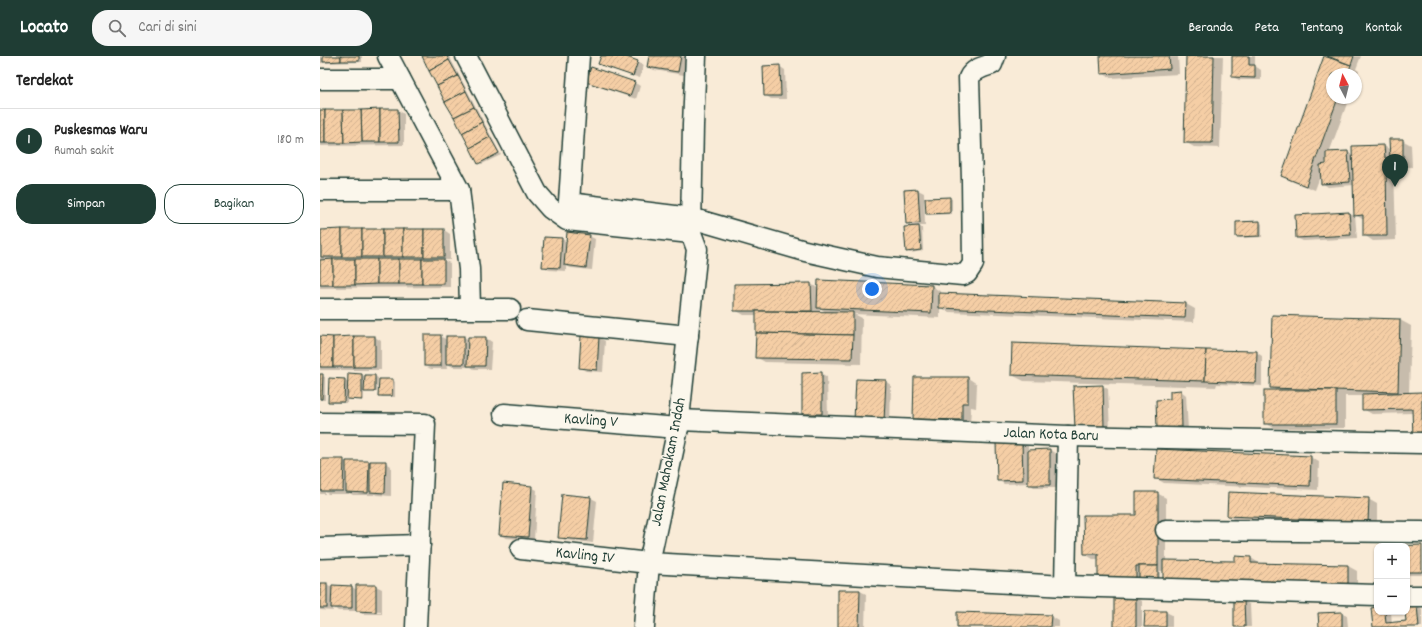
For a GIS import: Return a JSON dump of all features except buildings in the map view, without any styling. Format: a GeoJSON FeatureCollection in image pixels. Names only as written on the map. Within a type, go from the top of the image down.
{"type":"FeatureCollection","features":[{"type":"Feature","properties":{"kind":"street"},"geometry":{"type":"LineString","coordinates":[[388,56],[459,190],[469,269],[470,308]]}},
{"type":"Feature","properties":{"kind":"street"},"geometry":{"type":"LineString","coordinates":[[466,56],[537,193],[550,208],[692,230],[805,250],[877,267],[963,275],[967,273],[973,264],[969,78],[976,70],[992,64],[995,56]]}},
{"type":"Feature","properties":{"kind":"street"},"geometry":{"type":"LineString","coordinates":[[568,211],[579,56]]}},
{"type":"Feature","properties":{"kind":"street","name":"Jalan Mahakam Indah"},"geometry":{"type":"LineString","coordinates":[[644,627],[649,563],[679,424],[688,336],[696,56]]}},
{"type":"Feature","properties":{"kind":"street"},"geometry":{"type":"LineString","coordinates":[[320,79],[400,79]]}},
{"type":"Feature","properties":{"kind":"street"},"geometry":{"type":"LineString","coordinates":[[320,190],[459,190]]}},
{"type":"Feature","properties":{"kind":"street"},"geometry":{"type":"LineString","coordinates":[[320,309],[510,309]]}},
{"type":"Feature","properties":{"kind":"street"},"geometry":{"type":"LineString","coordinates":[[527,320],[688,336]]}},
{"type":"Feature","properties":{"kind":"street","name":"Kavling V"},"geometry":{"type":"LineString","coordinates":[[504,414],[679,424]]}},
{"type":"Feature","properties":{"kind":"street"},"geometry":{"type":"LineString","coordinates":[[320,423],[425,424],[416,627]]}},
{"type":"Feature","properties":{"kind":"street","name":"Jalan Kota Baru"},"geometry":{"type":"LineString","coordinates":[[679,424],[1068,436],[1422,443]]}},
{"type":"Feature","properties":{"kind":"street"},"geometry":{"type":"LineString","coordinates":[[1065,586],[1068,436]]}},
{"type":"Feature","properties":{"kind":"street"},"geometry":{"type":"LineString","coordinates":[[1166,530],[1422,532]]}},
{"type":"Feature","properties":{"kind":"street"},"geometry":{"type":"LineString","coordinates":[[320,548],[420,545]]}},
{"type":"Feature","properties":{"kind":"street","name":"Kavling IV"},"geometry":{"type":"LineString","coordinates":[[521,549],[649,563],[1065,586],[1374,595]]}},
{"type":"Feature","properties":{"kind":"street"},"geometry":{"type":"LineString","coordinates":[[1410,596],[1422,596]]}},
{"type":"Feature","properties":{"kind":"place","name":"Puskesmas Waru"},"geometry":{"type":"Point","coordinates":[1395,187]}}]}
